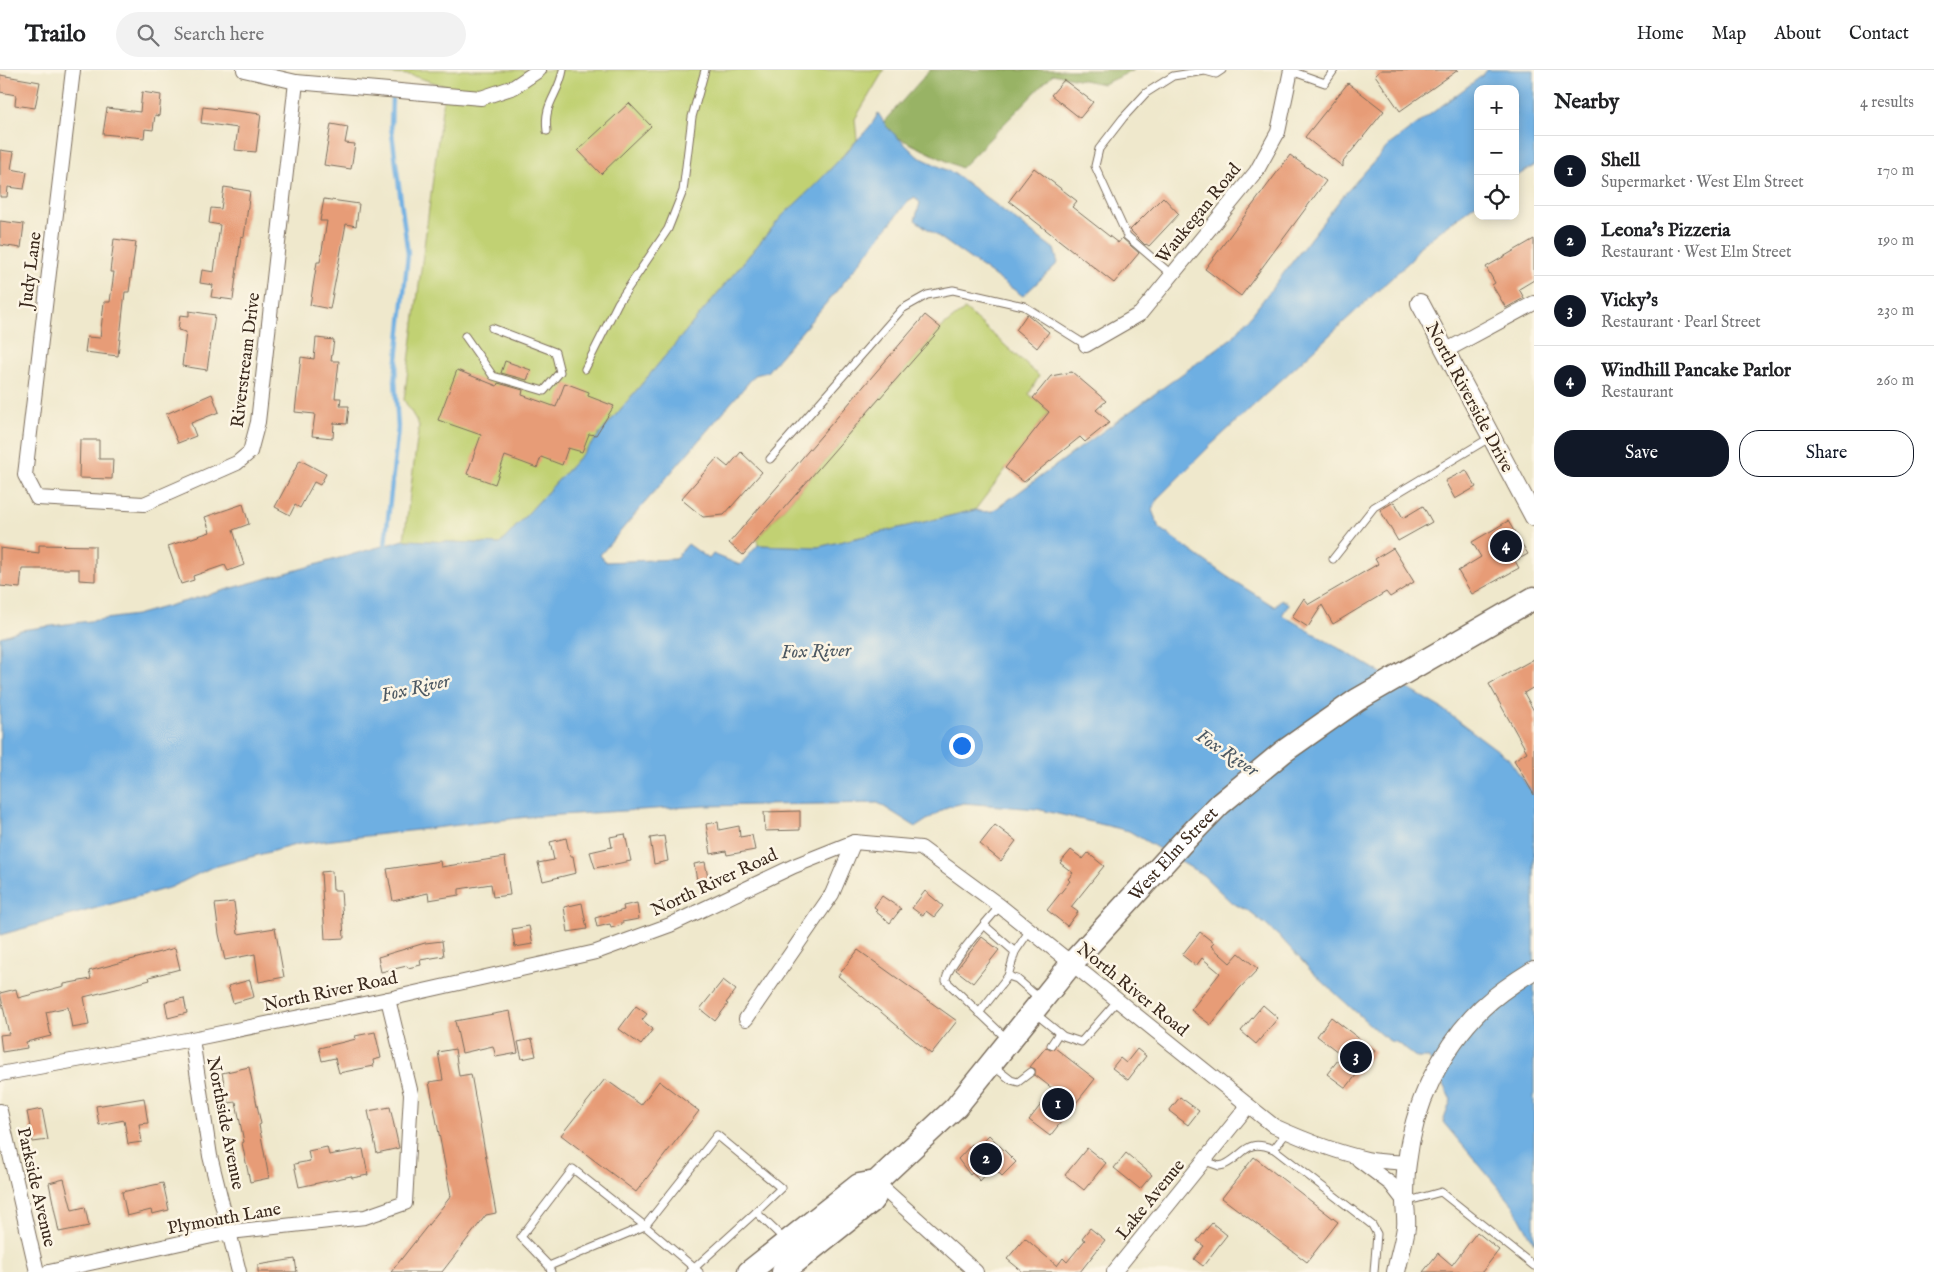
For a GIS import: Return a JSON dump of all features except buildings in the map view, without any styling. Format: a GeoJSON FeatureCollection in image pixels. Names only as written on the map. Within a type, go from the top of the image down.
{"type":"FeatureCollection","features":[{"type":"Feature","properties":{"kind":"main road","name":"West Elm Street"},"geometry":{"type":"LineString","coordinates":[[749,1272],[794,1250],[871,1202],[875,1197],[876,1182],[956,1107],[1072,963],[1220,804],[1283,752],[1357,700],[1534,598]]}},
{"type":"Feature","properties":{"kind":"main road","name":"West Elm Street"},"geometry":{"type":"LineString","coordinates":[[783,1272],[794,1250]]}},
{"type":"Feature","properties":{"kind":"street","name":"Judy Lane"},"geometry":{"type":"LineString","coordinates":[[25,475],[73,70]]}},
{"type":"Feature","properties":{"kind":"street"},"geometry":{"type":"LineString","coordinates":[[244,70],[296,82],[481,98],[514,87],[539,70]]}},
{"type":"Feature","properties":{"kind":"street","name":"Waukegan Road"},"geometry":{"type":"LineString","coordinates":[[1086,345],[1140,314],[1256,172],[1278,132],[1291,71]]}},
{"type":"Feature","properties":{"kind":"street","name":"Riverstream Drive"},"geometry":{"type":"LineString","coordinates":[[25,475],[37,498],[144,504],[237,463],[250,452],[258,422],[296,82]]}},
{"type":"Feature","properties":{"kind":"street","name":"North Riverside Drive"},"geometry":{"type":"LineString","coordinates":[[1420,303],[1534,517]]}},
{"type":"Feature","properties":{"kind":"street"},"geometry":{"type":"LineString","coordinates":[[1446,351],[1534,304]]}},
{"type":"Feature","properties":{"kind":"street"},"geometry":{"type":"LineString","coordinates":[[746,1019],[832,894],[854,842]]}},
{"type":"Feature","properties":{"kind":"street","name":"North River Road"},"geometry":{"type":"LineString","coordinates":[[0,1074],[192,1039],[388,999],[596,952],[670,925],[794,866],[854,842],[921,848],[1000,906],[1274,1126],[1316,1144],[1352,1155],[1407,1163]]}},
{"type":"Feature","properties":{"kind":"street"},"geometry":{"type":"LineString","coordinates":[[1396,1272],[1406,1226],[1407,1163],[1417,1114],[1426,1091],[1440,1063],[1455,1041],[1482,1009],[1506,989],[1534,970]]}},
{"type":"Feature","properties":{"kind":"street","name":"Plymouth Lane"},"geometry":{"type":"LineString","coordinates":[[49,1272],[230,1232],[365,1217],[405,1203],[411,1094],[388,999]]}},
{"type":"Feature","properties":{"kind":"street","name":"Northside Avenue"},"geometry":{"type":"LineString","coordinates":[[192,1039],[210,1156],[239,1272]]}},
{"type":"Feature","properties":{"kind":"street","name":"Lake Avenue"},"geometry":{"type":"LineString","coordinates":[[1114,1272],[1248,1106]]}},
{"type":"Feature","properties":{"kind":"street","name":"Parkside Avenue"},"geometry":{"type":"LineString","coordinates":[[0,1110],[37,1272]]}},
{"type":"Feature","properties":{"kind":"street","name":"North River Road"},"geometry":{"type":"LineString","coordinates":[[1352,1155],[1392,1184],[1405,1202]]}},
{"type":"Feature","properties":{"kind":"street"},"geometry":{"type":"LineString","coordinates":[[876,1182],[976,1272]]}},
{"type":"Feature","properties":{"kind":"lane"},"geometry":{"type":"LineString","coordinates":[[548,131],[546,109],[562,79],[563,70]]}},
{"type":"Feature","properties":{"kind":"lane"},"geometry":{"type":"LineString","coordinates":[[585,368],[618,303],[668,230],[682,191],[692,117],[706,70]]}},
{"type":"Feature","properties":{"kind":"lane"},"geometry":{"type":"LineString","coordinates":[[1172,275],[1127,236],[1095,166],[1099,149],[1123,118],[1146,93],[1173,76],[1205,72],[1216,74],[1222,70]]}},
{"type":"Feature","properties":{"kind":"lane"},"geometry":{"type":"LineString","coordinates":[[1291,71],[1325,83],[1334,70]]}},
{"type":"Feature","properties":{"kind":"lane"},"geometry":{"type":"LineString","coordinates":[[770,459],[902,310],[927,295],[953,290],[1024,306],[1086,345]]}},
{"type":"Feature","properties":{"kind":"lane"},"geometry":{"type":"LineString","coordinates":[[465,336],[493,376],[544,391],[560,372],[555,352],[492,328]]}},
{"type":"Feature","properties":{"kind":"lane"},"geometry":{"type":"LineString","coordinates":[[1333,559],[1374,507],[1491,437]]}},
{"type":"Feature","properties":{"kind":"lane"},"geometry":{"type":"LineString","coordinates":[[1000,906],[955,960],[946,976],[946,981],[1009,1042]]}},
{"type":"Feature","properties":{"kind":"lane"},"geometry":{"type":"LineString","coordinates":[[984,925],[1015,952]]}},
{"type":"Feature","properties":{"kind":"lane"},"geometry":{"type":"LineString","coordinates":[[979,1013],[1008,976],[1015,952],[1030,930]]}},
{"type":"Feature","properties":{"kind":"lane"},"geometry":{"type":"LineString","coordinates":[[1008,976],[1017,979],[1059,1032],[1074,1041],[1081,1042],[1118,1000]]}},
{"type":"Feature","properties":{"kind":"lane"},"geometry":{"type":"LineString","coordinates":[[1051,1045],[1059,1032]]}},
{"type":"Feature","properties":{"kind":"lane"},"geometry":{"type":"LineString","coordinates":[[991,1064],[1011,1080],[1018,1082],[1031,1072]]}},
{"type":"Feature","properties":{"kind":"lane"},"geometry":{"type":"LineString","coordinates":[[1274,1149],[1287,1132]]}},
{"type":"Feature","properties":{"kind":"lane"},"geometry":{"type":"LineString","coordinates":[[756,1212],[695,1271],[646,1226],[573,1169],[521,1237],[550,1269],[646,1226],[717,1135],[781,1188],[756,1212]]}},
{"type":"Feature","properties":{"kind":"lane"},"geometry":{"type":"LineString","coordinates":[[1205,1161],[1219,1166],[1224,1165],[1255,1144],[1262,1144],[1274,1149],[1372,1225],[1377,1234],[1374,1272]]}},
{"type":"Feature","properties":{"kind":"lane"},"geometry":{"type":"LineString","coordinates":[[1405,1202],[1441,1192],[1534,1266]]}},
{"type":"Feature","properties":{"kind":"lane"},"geometry":{"type":"LineString","coordinates":[[756,1212],[794,1250]]}},
{"type":"Feature","properties":{"kind":"green space"},"geometry":{"type":"Polygon","coordinates":[[[381,70],[884,70],[855,119],[857,140],[813,188],[783,215],[594,441],[500,544],[404,540],[419,425],[404,400],[445,86],[410,75],[381,73],[381,70]]]}},
{"type":"Feature","properties":{"kind":"green space"},"geometry":{"type":"Polygon","coordinates":[[[930,70],[1134,70],[1103,84],[1053,74],[961,168],[878,128],[930,70]]]}},
{"type":"Feature","properties":{"kind":"green space"},"geometry":{"type":"Polygon","coordinates":[[[965,309],[1039,376],[1029,394],[1049,412],[975,510],[818,547],[758,545],[757,539],[941,328],[965,309]]]}},
{"type":"Feature","properties":{"kind":"water","name":"Fox River"},"geometry":{"type":"Polygon","coordinates":[[[1487,70],[1534,70],[1534,166],[1519,175],[1519,85],[1474,85],[1474,205],[1419,247],[1412,259],[1212,444],[1158,498],[1152,510],[1159,528],[1226,576],[1275,607],[1281,599],[1289,604],[1282,615],[1441,708],[1508,758],[1529,788],[1534,787],[1534,1243],[1513,1205],[1443,1122],[1451,1100],[1429,1058],[1417,1058],[1396,1042],[1390,1041],[1380,1034],[1312,972],[1282,939],[1247,910],[1232,903],[1203,875],[1129,831],[1037,809],[964,803],[947,807],[916,827],[878,803],[704,806],[527,817],[299,844],[210,868],[172,887],[0,935],[0,637],[21,630],[136,615],[404,540],[500,544],[594,441],[783,215],[844,155],[870,126],[878,113],[887,127],[917,156],[955,174],[1054,249],[1058,263],[1023,296],[915,220],[920,203],[915,197],[908,201],[840,287],[767,372],[755,375],[600,555],[606,562],[675,559],[688,544],[709,559],[713,554],[740,565],[758,545],[818,547],[975,510],[982,512],[993,511],[1233,337],[1342,197],[1389,145],[1483,75],[1487,70]]]}},
{"type":"Feature","properties":{"kind":"waterway"},"geometry":{"type":"LineString","coordinates":[[385,545],[398,428],[395,379],[408,254],[391,126],[392,100]]}},
{"type":"Feature","properties":{"kind":"place","name":"Windhill Pancake Parlor"},"geometry":{"type":"Point","coordinates":[1506,546]}},
{"type":"Feature","properties":{"kind":"place","name":"Vicky's"},"geometry":{"type":"Point","coordinates":[1356,1057]}},
{"type":"Feature","properties":{"kind":"place","name":"Shell"},"geometry":{"type":"Point","coordinates":[1058,1104]}},
{"type":"Feature","properties":{"kind":"place","name":"Leona's Pizzeria"},"geometry":{"type":"Point","coordinates":[986,1159]}}]}
